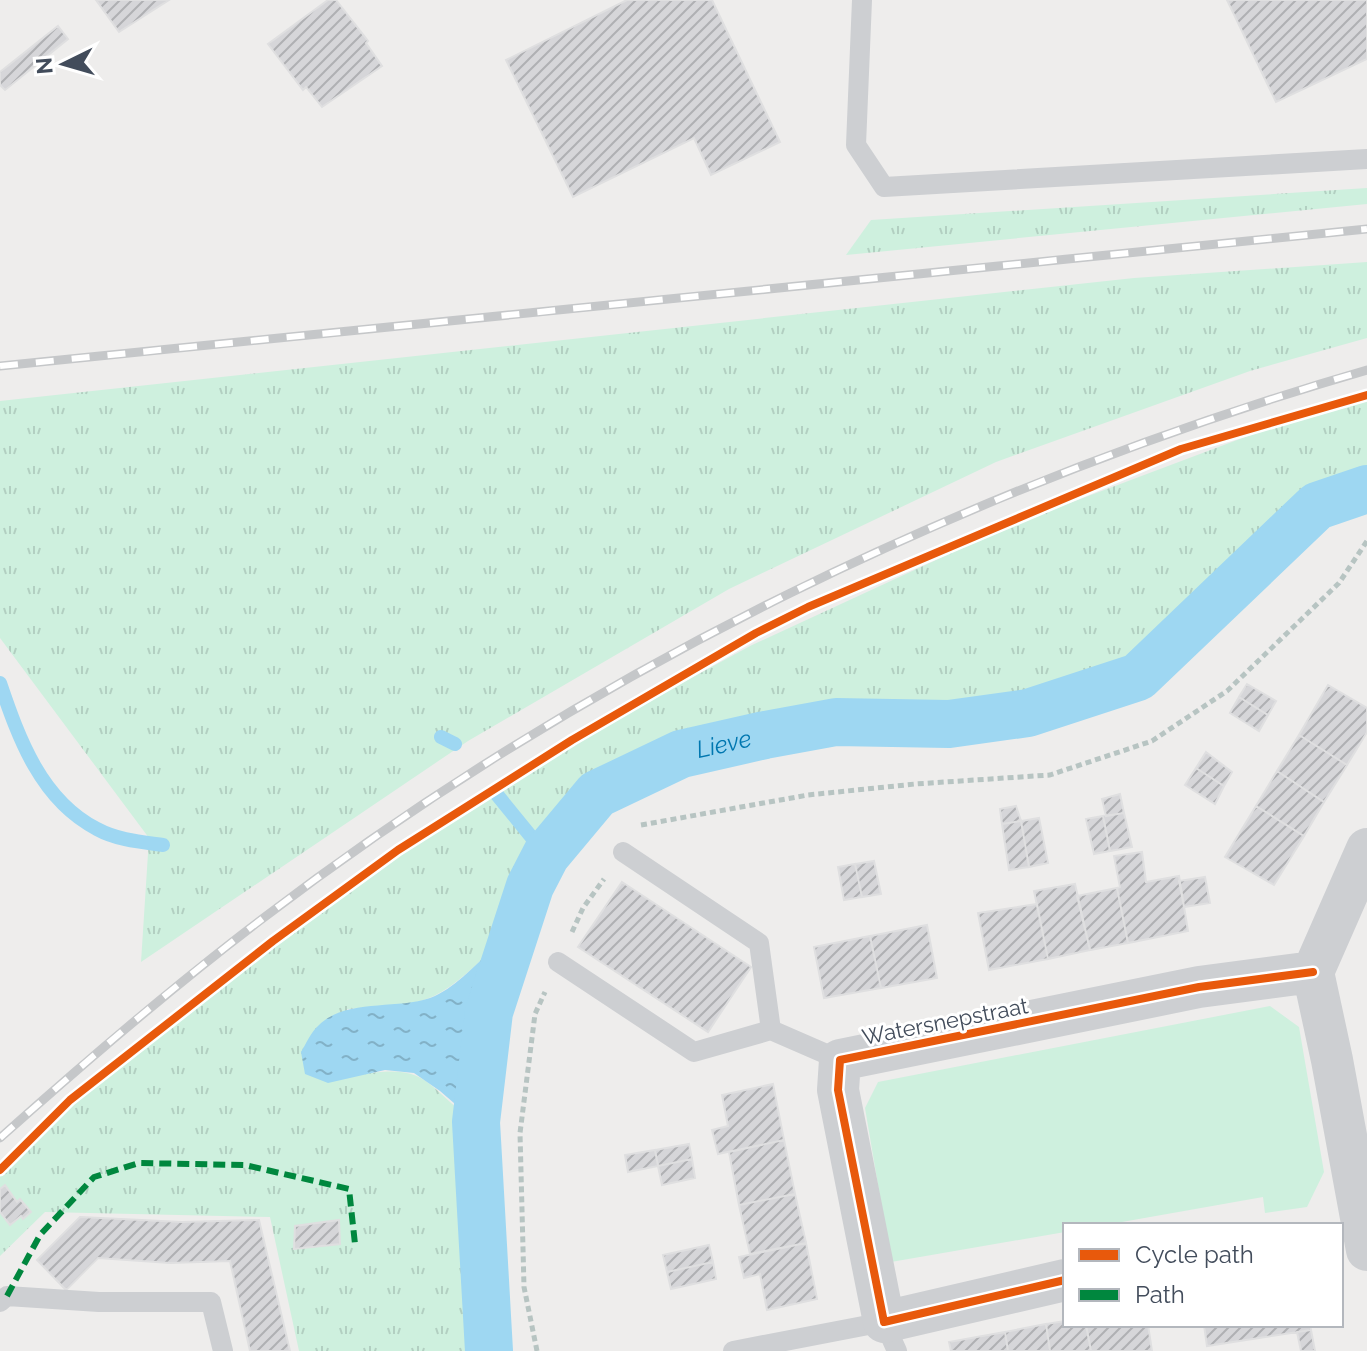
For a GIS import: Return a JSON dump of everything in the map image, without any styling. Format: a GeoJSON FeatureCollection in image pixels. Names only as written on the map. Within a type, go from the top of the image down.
{"type":"FeatureCollection","features":[{"type":"Feature","properties":{"kind":"street"},"geometry":{"type":"LineString","coordinates":[[1357,1235],[1332,1060],[1313,972],[1367,849]]}},
{"type":"Feature","properties":{"kind":"street","name":"Watersnepstraat"},"geometry":{"type":"LineString","coordinates":[[891,1336],[838,1090],[840,1060],[1199,987],[1313,972]]}},
{"type":"Feature","properties":{"kind":"street"},"geometry":{"type":"LineString","coordinates":[[891,1336],[1063,1281]]}},
{"type":"Feature","properties":{"kind":"lane"},"geometry":{"type":"LineString","coordinates":[[862,0],[856,145],[884,187],[1367,159]]}},
{"type":"Feature","properties":{"kind":"lane"},"geometry":{"type":"LineString","coordinates":[[623,852],[759,943],[771,1030]]}},
{"type":"Feature","properties":{"kind":"lane"},"geometry":{"type":"LineString","coordinates":[[558,962],[694,1052],[771,1030],[840,1060]]}},
{"type":"Feature","properties":{"kind":"lane"},"geometry":{"type":"LineString","coordinates":[[0,1302],[7,1296],[99,1302],[211,1302],[223,1351]]}},
{"type":"Feature","properties":{"kind":"lane"},"geometry":{"type":"LineString","coordinates":[[733,1351],[891,1336]]}},
{"type":"Feature","properties":{"kind":"path"},"geometry":{"type":"LineString","coordinates":[[537,1351],[524,1287],[520,1133],[535,1014],[583,908],[642,824],[808,795],[1050,775],[1152,741],[1237,682],[1339,583],[1367,541]]}},
{"type":"Feature","properties":{"kind":"green space"},"geometry":{"type":"Polygon","coordinates":[[[1367,188],[1367,204],[846,255],[871,220],[1367,188]]]}},
{"type":"Feature","properties":{"kind":"green space"},"geometry":{"type":"Polygon","coordinates":[[[1367,262],[1367,338],[1250,371],[996,462],[729,589],[468,741],[141,962],[149,838],[0,638],[0,401],[1134,278],[1367,262]]]}},
{"type":"Feature","properties":{"kind":"green space"},"geometry":{"type":"Polygon","coordinates":[[[1367,400],[1367,489],[1317,506],[1138,677],[1028,713],[949,724],[836,722],[681,754],[597,794],[546,855],[530,886],[508,951],[493,949],[465,975],[424,1000],[347,1009],[359,1075],[401,1072],[414,1075],[476,1122],[489,1351],[299,1351],[270,1217],[45,1212],[0,1256],[0,1165],[29,1136],[192,1009],[300,919],[437,825],[564,747],[752,645],[1014,524],[1261,431],[1367,400]]]}},
{"type":"Feature","properties":{"kind":"green space"},"geometry":{"type":"Polygon","coordinates":[[[1270,1006],[1299,1027],[1324,1172],[1307,1207],[1265,1213],[1263,1197],[1116,1223],[1063,1223],[1063,1232],[891,1262],[865,1108],[878,1082],[1270,1006]]]}},
{"type":"Feature","properties":{"kind":"water"},"geometry":{"type":"Polygon","coordinates":[[[493,949],[508,951],[486,1013],[476,1122],[414,1073],[385,1070],[328,1083],[305,1074],[301,1052],[315,1029],[329,1017],[356,1008],[430,998],[455,983],[493,949]]]}},
{"type":"Feature","properties":{"kind":"building"},"geometry":{"type":"Polygon","coordinates":[[[96,0],[169,0],[119,32],[96,0]]]}},
{"type":"Feature","properties":{"kind":"building"},"geometry":{"type":"Polygon","coordinates":[[[328,0],[336,0],[368,41],[366,43],[382,66],[322,107],[306,87],[303,90],[268,44],[328,0]]]}},
{"type":"Feature","properties":{"kind":"building"},"geometry":{"type":"Polygon","coordinates":[[[627,0],[712,0],[780,142],[711,175],[694,138],[573,197],[506,60],[627,0]]]}},
{"type":"Feature","properties":{"kind":"building"},"geometry":{"type":"Polygon","coordinates":[[[1227,0],[1367,0],[1367,59],[1276,102],[1227,0]]]}},
{"type":"Feature","properties":{"kind":"building"},"geometry":{"type":"Polygon","coordinates":[[[58,26],[68,39],[5,90],[0,85],[0,72],[58,26]]]}},
{"type":"Feature","properties":{"kind":"building"},"geometry":{"type":"Polygon","coordinates":[[[1247,684],[1276,701],[1268,715],[1239,697],[1247,684]]]}},
{"type":"Feature","properties":{"kind":"building"},"geometry":{"type":"Polygon","coordinates":[[[1328,685],[1367,708],[1367,732],[1347,765],[1299,735],[1328,685]]]}},
{"type":"Feature","properties":{"kind":"building"},"geometry":{"type":"Polygon","coordinates":[[[1239,697],[1268,715],[1259,731],[1230,713],[1239,697]]]}},
{"type":"Feature","properties":{"kind":"building"},"geometry":{"type":"Polygon","coordinates":[[[1299,735],[1347,765],[1324,802],[1277,771],[1299,735]]]}},
{"type":"Feature","properties":{"kind":"building"},"geometry":{"type":"Polygon","coordinates":[[[1206,752],[1232,772],[1224,786],[1196,768],[1206,752]]]}},
{"type":"Feature","properties":{"kind":"building"},"geometry":{"type":"Polygon","coordinates":[[[1196,768],[1224,786],[1215,804],[1185,785],[1196,768]]]}},
{"type":"Feature","properties":{"kind":"building"},"geometry":{"type":"Polygon","coordinates":[[[1277,771],[1324,802],[1304,836],[1256,806],[1277,771]]]}},
{"type":"Feature","properties":{"kind":"building"},"geometry":{"type":"Polygon","coordinates":[[[1120,794],[1124,813],[1106,816],[1102,799],[1120,794]]]}},
{"type":"Feature","properties":{"kind":"building"},"geometry":{"type":"Polygon","coordinates":[[[1016,806],[1021,821],[1002,824],[1000,809],[1016,806]]]}},
{"type":"Feature","properties":{"kind":"building"},"geometry":{"type":"Polygon","coordinates":[[[1256,806],[1304,836],[1274,885],[1225,857],[1256,806]]]}},
{"type":"Feature","properties":{"kind":"building"},"geometry":{"type":"Polygon","coordinates":[[[1124,813],[1132,847],[1110,851],[1103,816],[1124,813]]]}},
{"type":"Feature","properties":{"kind":"building"},"geometry":{"type":"Polygon","coordinates":[[[1103,816],[1110,851],[1094,854],[1086,819],[1103,816]]]}},
{"type":"Feature","properties":{"kind":"building"},"geometry":{"type":"Polygon","coordinates":[[[1039,818],[1048,863],[1029,867],[1021,821],[1039,818]]]}},
{"type":"Feature","properties":{"kind":"building"},"geometry":{"type":"Polygon","coordinates":[[[1021,821],[1029,867],[1009,870],[1002,824],[1021,821]]]}},
{"type":"Feature","properties":{"kind":"building"},"geometry":{"type":"Polygon","coordinates":[[[1142,852],[1146,882],[1179,876],[1188,931],[1128,943],[1114,856],[1142,852]]]}},
{"type":"Feature","properties":{"kind":"building"},"geometry":{"type":"Polygon","coordinates":[[[874,861],[881,894],[862,897],[855,864],[874,861]]]}},
{"type":"Feature","properties":{"kind":"building"},"geometry":{"type":"Polygon","coordinates":[[[855,864],[862,897],[844,900],[838,867],[855,864]]]}},
{"type":"Feature","properties":{"kind":"building"},"geometry":{"type":"Polygon","coordinates":[[[1205,877],[1210,903],[1184,907],[1179,881],[1205,877]]]}},
{"type":"Feature","properties":{"kind":"building"},"geometry":{"type":"Polygon","coordinates":[[[622,882],[751,967],[708,1032],[578,947],[622,882]]]}},
{"type":"Feature","properties":{"kind":"building"},"geometry":{"type":"Polygon","coordinates":[[[1075,884],[1090,950],[1048,959],[1034,891],[1075,884]]]}},
{"type":"Feature","properties":{"kind":"building"},"geometry":{"type":"Polygon","coordinates":[[[1117,888],[1128,943],[1090,950],[1077,896],[1117,888]]]}},
{"type":"Feature","properties":{"kind":"building"},"geometry":{"type":"Polygon","coordinates":[[[1037,904],[1048,959],[989,970],[978,913],[1037,904]]]}},
{"type":"Feature","properties":{"kind":"building"},"geometry":{"type":"Polygon","coordinates":[[[927,925],[937,978],[881,988],[870,936],[927,925]]]}},
{"type":"Feature","properties":{"kind":"building"},"geometry":{"type":"Polygon","coordinates":[[[870,936],[881,988],[824,998],[814,947],[870,936]]]}},
{"type":"Feature","properties":{"kind":"building"},"geometry":{"type":"Polygon","coordinates":[[[773,1084],[784,1140],[718,1154],[712,1130],[728,1126],[722,1095],[773,1084]]]}},
{"type":"Feature","properties":{"kind":"building"},"geometry":{"type":"Polygon","coordinates":[[[784,1140],[795,1194],[739,1205],[729,1152],[784,1140]]]}},
{"type":"Feature","properties":{"kind":"building"},"geometry":{"type":"Polygon","coordinates":[[[689,1144],[692,1159],[658,1166],[655,1150],[689,1144]]]}},
{"type":"Feature","properties":{"kind":"building"},"geometry":{"type":"Polygon","coordinates":[[[655,1150],[658,1166],[628,1172],[625,1155],[655,1150]]]}},
{"type":"Feature","properties":{"kind":"building"},"geometry":{"type":"Polygon","coordinates":[[[692,1159],[695,1178],[662,1185],[658,1166],[692,1159]]]}},
{"type":"Feature","properties":{"kind":"building"},"geometry":{"type":"Polygon","coordinates":[[[5,1185],[17,1202],[20,1199],[31,1212],[10,1225],[0,1212],[0,1189],[5,1185]]]}},
{"type":"Feature","properties":{"kind":"building"},"geometry":{"type":"Polygon","coordinates":[[[795,1194],[806,1243],[750,1254],[739,1205],[795,1194]]]}},
{"type":"Feature","properties":{"kind":"building"},"geometry":{"type":"Polygon","coordinates":[[[80,1217],[182,1222],[259,1220],[290,1351],[250,1351],[230,1261],[170,1263],[98,1258],[66,1290],[37,1260],[80,1217]]]}},
{"type":"Feature","properties":{"kind":"building"},"geometry":{"type":"Polygon","coordinates":[[[339,1220],[340,1244],[294,1249],[295,1226],[339,1220]]]}},
{"type":"Feature","properties":{"kind":"building"},"geometry":{"type":"Polygon","coordinates":[[[806,1243],[817,1299],[767,1310],[760,1274],[744,1278],[739,1257],[806,1243]]]}},
{"type":"Feature","properties":{"kind":"building"},"geometry":{"type":"Polygon","coordinates":[[[709,1245],[713,1262],[667,1272],[663,1255],[709,1245]]]}},
{"type":"Feature","properties":{"kind":"building"},"geometry":{"type":"Polygon","coordinates":[[[713,1262],[716,1279],[671,1289],[667,1272],[713,1262]]]}},
{"type":"Feature","properties":{"kind":"building"},"geometry":{"type":"Polygon","coordinates":[[[1063,1321],[1063,1327],[1086,1327],[1091,1351],[1050,1351],[1046,1324],[1063,1321]]]}},
{"type":"Feature","properties":{"kind":"building"},"geometry":{"type":"Polygon","coordinates":[[[1046,1324],[1050,1351],[1008,1351],[1005,1332],[1046,1324]]]}},
{"type":"Feature","properties":{"kind":"building"},"geometry":{"type":"Polygon","coordinates":[[[1086,1327],[1148,1327],[1152,1351],[1091,1351],[1086,1327]]]}},
{"type":"Feature","properties":{"kind":"building"},"geometry":{"type":"Polygon","coordinates":[[[1204,1327],[1310,1327],[1311,1330],[1207,1346],[1204,1327]]]}},
{"type":"Feature","properties":{"kind":"building"},"geometry":{"type":"Polygon","coordinates":[[[1311,1330],[1315,1351],[1301,1351],[1297,1332],[1311,1330]]]}},
{"type":"Feature","properties":{"kind":"building"},"geometry":{"type":"Polygon","coordinates":[[[1005,1332],[1008,1351],[951,1351],[949,1342],[1005,1332]]]}},
{"type":"Feature","properties":{"kind":"waterway","name":"Lieve"},"geometry":{"type":"LineString","coordinates":[[489,1351],[476,1122],[489,1012],[530,886],[546,855],[597,794],[681,754],[765,735],[836,722],[949,724],[1028,713],[1138,677],[1317,506],[1367,489]]}},
{"type":"Feature","properties":{"kind":"waterway"},"geometry":{"type":"LineString","coordinates":[[0,683],[24,746],[61,802],[78,817],[105,833],[163,845]]}},
{"type":"Feature","properties":{"kind":"waterway"},"geometry":{"type":"LineString","coordinates":[[441,737],[455,744]]}},
{"type":"Feature","properties":{"kind":"waterway"},"geometry":{"type":"LineString","coordinates":[[494,791],[546,855]]}},
{"type":"Feature","properties":{"kind":"railway"},"geometry":{"type":"LineString","coordinates":[[0,366],[1367,229]]}},
{"type":"Feature","properties":{"kind":"railway"},"geometry":{"type":"LineString","coordinates":[[0,1138],[129,1026],[262,919],[388,828],[518,744],[652,665],[789,594],[930,528],[1074,469],[1219,416],[1367,370]]}},
{"type":"Feature","properties":{"kind":"marked path"},"geometry":{"type":"LineString","coordinates":[[7,1296],[40,1235],[94,1177],[139,1163],[245,1165],[349,1189],[355,1244]]}},
{"type":"Feature","properties":{"kind":"cycle path"},"geometry":{"type":"LineString","coordinates":[[0,1170],[70,1100],[273,941],[398,850],[572,740],[756,633],[808,607],[1181,449],[1367,395]]}},
{"type":"Feature","properties":{"kind":"cycle path"},"geometry":{"type":"LineString","coordinates":[[1063,1280],[884,1322],[838,1090],[840,1060],[1199,987],[1313,972]]}}]}
